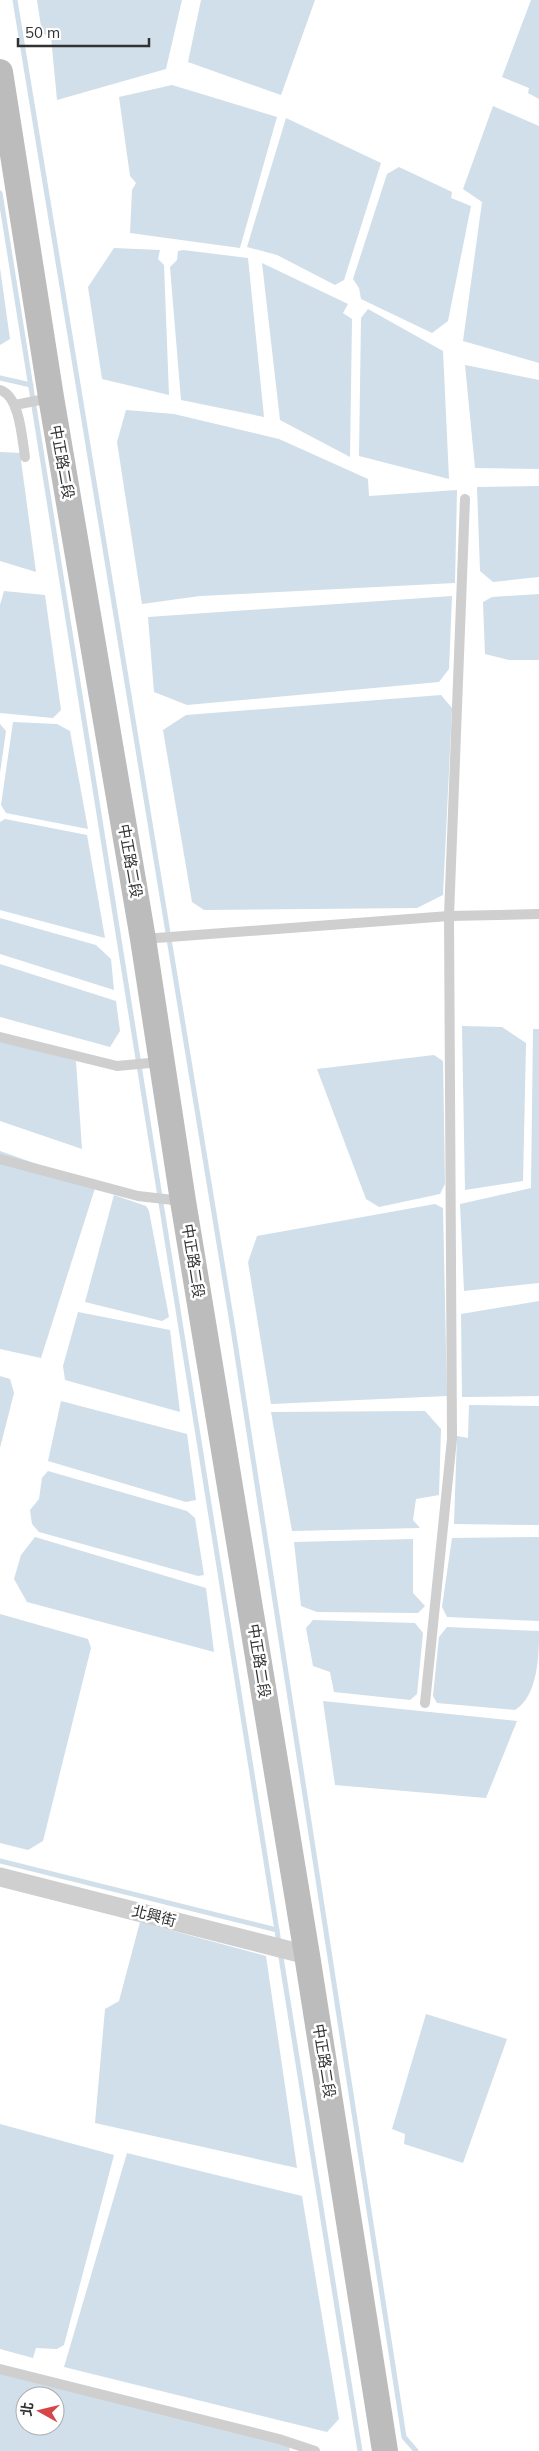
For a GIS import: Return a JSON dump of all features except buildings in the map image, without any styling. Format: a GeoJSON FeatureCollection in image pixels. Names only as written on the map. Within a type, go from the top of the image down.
{"type":"FeatureCollection","features":[{"type":"Feature","properties":{"kind":"main road","name":"中正路二段"},"geometry":{"type":"LineString","coordinates":[[0,72],[51,397],[143,939],[385,2451]]}},
{"type":"Feature","properties":{"kind":"street","name":"北興街"},"geometry":{"type":"LineString","coordinates":[[0,1876],[307,1955]]}},
{"type":"Feature","properties":{"kind":"lane"},"geometry":{"type":"LineString","coordinates":[[0,390],[3,390],[16,405],[25,457]]}},
{"type":"Feature","properties":{"kind":"lane"},"geometry":{"type":"LineString","coordinates":[[16,405],[51,397]]}},
{"type":"Feature","properties":{"kind":"lane"},"geometry":{"type":"LineString","coordinates":[[425,1703],[452,1440],[449,916],[465,499]]}},
{"type":"Feature","properties":{"kind":"lane"},"geometry":{"type":"LineString","coordinates":[[143,939],[449,916],[539,914]]}},
{"type":"Feature","properties":{"kind":"lane"},"geometry":{"type":"LineString","coordinates":[[0,1037],[117,1066],[162,1062]]}},
{"type":"Feature","properties":{"kind":"lane"},"geometry":{"type":"LineString","coordinates":[[0,1159],[138,1196],[184,1201]]}},
{"type":"Feature","properties":{"kind":"lane"},"geometry":{"type":"LineString","coordinates":[[0,2369],[279,2438],[315,2451]]}},
{"type":"Feature","properties":{"kind":"shaded area"},"geometry":{"type":"Polygon","coordinates":[[[37,0],[182,0],[166,69],[57,100],[51,37],[42,33],[37,0]]]}},
{"type":"Feature","properties":{"kind":"shaded area"},"geometry":{"type":"Polygon","coordinates":[[[201,0],[315,0],[281,95],[188,62],[201,0]]]}},
{"type":"Feature","properties":{"kind":"shaded area"},"geometry":{"type":"Polygon","coordinates":[[[531,0],[539,0],[539,99],[528,93],[529,88],[502,77],[531,0]]]}},
{"type":"Feature","properties":{"kind":"shaded area"},"geometry":{"type":"Polygon","coordinates":[[[172,85],[277,117],[240,248],[130,233],[132,190],[136,183],[130,176],[119,97],[172,85]]]}},
{"type":"Feature","properties":{"kind":"shaded area"},"geometry":{"type":"Polygon","coordinates":[[[493,106],[539,126],[539,363],[463,341],[482,202],[463,189],[493,106]]]}},
{"type":"Feature","properties":{"kind":"shaded area"},"geometry":{"type":"Polygon","coordinates":[[[286,118],[381,163],[344,280],[335,285],[277,255],[247,247],[286,118]]]}},
{"type":"Feature","properties":{"kind":"shaded area"},"geometry":{"type":"Polygon","coordinates":[[[399,167],[452,192],[451,198],[471,206],[448,321],[432,333],[361,299],[359,288],[353,279],[387,174],[399,167]]]}},
{"type":"Feature","properties":{"kind":"shaded area"},"geometry":{"type":"Polygon","coordinates":[[[114,248],[160,250],[158,259],[164,265],[169,395],[102,379],[88,287],[114,248]]]}},
{"type":"Feature","properties":{"kind":"shaded area"},"geometry":{"type":"Polygon","coordinates":[[[178,251],[248,258],[264,417],[181,400],[170,267],[177,260],[178,251]]]}},
{"type":"Feature","properties":{"kind":"shaded area"},"geometry":{"type":"Polygon","coordinates":[[[262,263],[348,304],[343,313],[352,319],[350,457],[280,420],[262,263]]]}},
{"type":"Feature","properties":{"kind":"shaded area"},"geometry":{"type":"Polygon","coordinates":[[[0,268],[10,339],[0,345],[0,268]]]}},
{"type":"Feature","properties":{"kind":"shaded area"},"geometry":{"type":"Polygon","coordinates":[[[368,309],[443,351],[449,479],[359,456],[361,318],[368,309]]]}},
{"type":"Feature","properties":{"kind":"shaded area"},"geometry":{"type":"Polygon","coordinates":[[[465,365],[539,380],[539,469],[475,468],[465,365]]]}},
{"type":"Feature","properties":{"kind":"shaded area"},"geometry":{"type":"Polygon","coordinates":[[[126,410],[174,414],[279,439],[368,479],[369,496],[457,490],[455,583],[200,596],[142,604],[117,442],[126,410]]]}},
{"type":"Feature","properties":{"kind":"shaded area"},"geometry":{"type":"Polygon","coordinates":[[[0,452],[20,453],[36,572],[0,561],[0,452]]]}},
{"type":"Feature","properties":{"kind":"shaded area"},"geometry":{"type":"Polygon","coordinates":[[[539,486],[539,577],[493,582],[480,571],[477,487],[539,486]]]}},
{"type":"Feature","properties":{"kind":"shaded area"},"geometry":{"type":"Polygon","coordinates":[[[4,591],[45,595],[61,710],[53,718],[0,713],[0,605],[4,591]]]}},
{"type":"Feature","properties":{"kind":"shaded area"},"geometry":{"type":"Polygon","coordinates":[[[539,594],[539,660],[509,660],[485,654],[483,602],[492,597],[539,594]]]}},
{"type":"Feature","properties":{"kind":"shaded area"},"geometry":{"type":"Polygon","coordinates":[[[452,596],[449,669],[439,682],[187,705],[154,692],[148,617],[452,596]]]}},
{"type":"Feature","properties":{"kind":"shaded area"},"geometry":{"type":"Polygon","coordinates":[[[441,695],[452,708],[443,895],[417,908],[204,910],[192,902],[163,730],[186,715],[441,695]]]}},
{"type":"Feature","properties":{"kind":"shaded area"},"geometry":{"type":"Polygon","coordinates":[[[13,722],[57,724],[70,731],[88,829],[6,813],[1,805],[13,722]]]}},
{"type":"Feature","properties":{"kind":"shaded area"},"geometry":{"type":"Polygon","coordinates":[[[0,724],[6,731],[0,773],[0,724]]]}},
{"type":"Feature","properties":{"kind":"shaded area"},"geometry":{"type":"Polygon","coordinates":[[[5,819],[87,835],[105,938],[0,910],[0,822],[5,819]]]}},
{"type":"Feature","properties":{"kind":"shaded area"},"geometry":{"type":"Polygon","coordinates":[[[0,918],[96,945],[111,959],[114,990],[0,954],[0,918]]]}},
{"type":"Feature","properties":{"kind":"shaded area"},"geometry":{"type":"Polygon","coordinates":[[[0,964],[116,1001],[120,1031],[110,1047],[0,1017],[0,964]]]}},
{"type":"Feature","properties":{"kind":"shaded area"},"geometry":{"type":"Polygon","coordinates":[[[462,1026],[502,1027],[526,1043],[523,1181],[465,1190],[462,1026]]]}},
{"type":"Feature","properties":{"kind":"shaded area"},"geometry":{"type":"Polygon","coordinates":[[[533,1029],[539,1029],[539,1283],[464,1291],[460,1204],[531,1188],[533,1029]]]}},
{"type":"Feature","properties":{"kind":"shaded area"},"geometry":{"type":"Polygon","coordinates":[[[0,1041],[76,1061],[82,1149],[0,1121],[0,1041]]]}},
{"type":"Feature","properties":{"kind":"shaded area"},"geometry":{"type":"Polygon","coordinates":[[[434,1055],[443,1061],[445,1184],[440,1194],[379,1207],[366,1199],[317,1069],[434,1055]]]}},
{"type":"Feature","properties":{"kind":"shaded area"},"geometry":{"type":"Polygon","coordinates":[[[0,1151],[96,1185],[41,1358],[0,1349],[0,1151]]]}},
{"type":"Feature","properties":{"kind":"shaded area"},"geometry":{"type":"Polygon","coordinates":[[[114,1195],[146,1206],[149,1211],[169,1317],[162,1321],[85,1302],[114,1195]]]}},
{"type":"Feature","properties":{"kind":"shaded area"},"geometry":{"type":"Polygon","coordinates":[[[435,1204],[443,1208],[447,1396],[271,1404],[248,1262],[257,1236],[435,1204]]]}},
{"type":"Feature","properties":{"kind":"shaded area"},"geometry":{"type":"Polygon","coordinates":[[[539,1301],[539,1396],[462,1397],[461,1314],[539,1301]]]}},
{"type":"Feature","properties":{"kind":"shaded area"},"geometry":{"type":"Polygon","coordinates":[[[78,1312],[170,1330],[180,1412],[65,1380],[63,1366],[78,1312]]]}},
{"type":"Feature","properties":{"kind":"shaded area"},"geometry":{"type":"Polygon","coordinates":[[[0,1376],[10,1379],[14,1393],[0,1448],[0,1376]]]}},
{"type":"Feature","properties":{"kind":"shaded area"},"geometry":{"type":"Polygon","coordinates":[[[61,1401],[187,1434],[196,1500],[186,1502],[48,1461],[61,1401]]]}},
{"type":"Feature","properties":{"kind":"shaded area"},"geometry":{"type":"Polygon","coordinates":[[[469,1405],[539,1406],[539,1525],[454,1524],[457,1436],[468,1438],[469,1405]]]}},
{"type":"Feature","properties":{"kind":"shaded area"},"geometry":{"type":"Polygon","coordinates":[[[425,1411],[441,1429],[439,1495],[416,1499],[413,1520],[420,1528],[292,1531],[271,1412],[425,1411]]]}},
{"type":"Feature","properties":{"kind":"shaded area"},"geometry":{"type":"Polygon","coordinates":[[[48,1471],[187,1511],[195,1518],[204,1575],[198,1576],[39,1532],[32,1524],[30,1510],[39,1499],[42,1478],[48,1471]]]}},
{"type":"Feature","properties":{"kind":"shaded area"},"geometry":{"type":"Polygon","coordinates":[[[35,1537],[206,1588],[214,1652],[27,1602],[14,1579],[21,1555],[35,1537]]]}},
{"type":"Feature","properties":{"kind":"shaded area"},"geometry":{"type":"Polygon","coordinates":[[[539,1537],[539,1621],[447,1617],[442,1607],[452,1538],[539,1537]]]}},
{"type":"Feature","properties":{"kind":"shaded area"},"geometry":{"type":"Polygon","coordinates":[[[413,1539],[413,1593],[425,1606],[418,1613],[317,1612],[301,1606],[294,1542],[413,1539]]]}},
{"type":"Feature","properties":{"kind":"shaded area"},"geometry":{"type":"Polygon","coordinates":[[[0,1614],[88,1639],[91,1648],[43,1841],[28,1850],[0,1843],[0,1614]]]}},
{"type":"Feature","properties":{"kind":"shaded area"},"geometry":{"type":"Polygon","coordinates":[[[313,1620],[415,1623],[423,1633],[417,1694],[410,1700],[334,1692],[330,1672],[313,1666],[306,1628],[313,1620]]]}},
{"type":"Feature","properties":{"kind":"shaded area"},"geometry":{"type":"Polygon","coordinates":[[[447,1627],[539,1631],[536,1674],[533,1685],[523,1704],[515,1710],[437,1703],[433,1696],[439,1637],[447,1627]]]}},
{"type":"Feature","properties":{"kind":"shaded area"},"geometry":{"type":"Polygon","coordinates":[[[323,1701],[517,1721],[486,1798],[335,1785],[323,1701]]]}},
{"type":"Feature","properties":{"kind":"shaded area"},"geometry":{"type":"Polygon","coordinates":[[[140,1922],[266,1956],[297,2168],[95,2123],[105,2009],[119,2001],[140,1922]]]}},
{"type":"Feature","properties":{"kind":"shaded area"},"geometry":{"type":"Polygon","coordinates":[[[426,2014],[507,2039],[463,2163],[404,2144],[405,2134],[392,2129],[426,2014]]]}},
{"type":"Feature","properties":{"kind":"shaded area"},"geometry":{"type":"Polygon","coordinates":[[[0,2124],[114,2155],[64,2345],[57,2349],[36,2348],[33,2358],[0,2349],[0,2124]]]}},
{"type":"Feature","properties":{"kind":"shaded area"},"geometry":{"type":"Polygon","coordinates":[[[127,2153],[302,2196],[339,2419],[327,2432],[64,2367],[127,2153]]]}},
{"type":"Feature","properties":{"kind":"shaded area"},"geometry":{"type":"Polygon","coordinates":[[[0,2365],[287,2439],[290,2451],[0,2451],[0,2365]]]}},
{"type":"Feature","properties":{"kind":"waterway"},"geometry":{"type":"LineString","coordinates":[[15,0],[233,1329],[404,2437],[416,2451]]}},
{"type":"Feature","properties":{"kind":"waterway"},"geometry":{"type":"LineString","coordinates":[[0,193],[279,1943]]}},
{"type":"Feature","properties":{"kind":"waterway"},"geometry":{"type":"LineString","coordinates":[[0,378],[31,385]]}},
{"type":"Feature","properties":{"kind":"waterway"},"geometry":{"type":"LineString","coordinates":[[0,1861],[277,1930]]}},
{"type":"Feature","properties":{"kind":"waterway"},"geometry":{"type":"LineString","coordinates":[[280,1951],[360,2451]]}}]}
